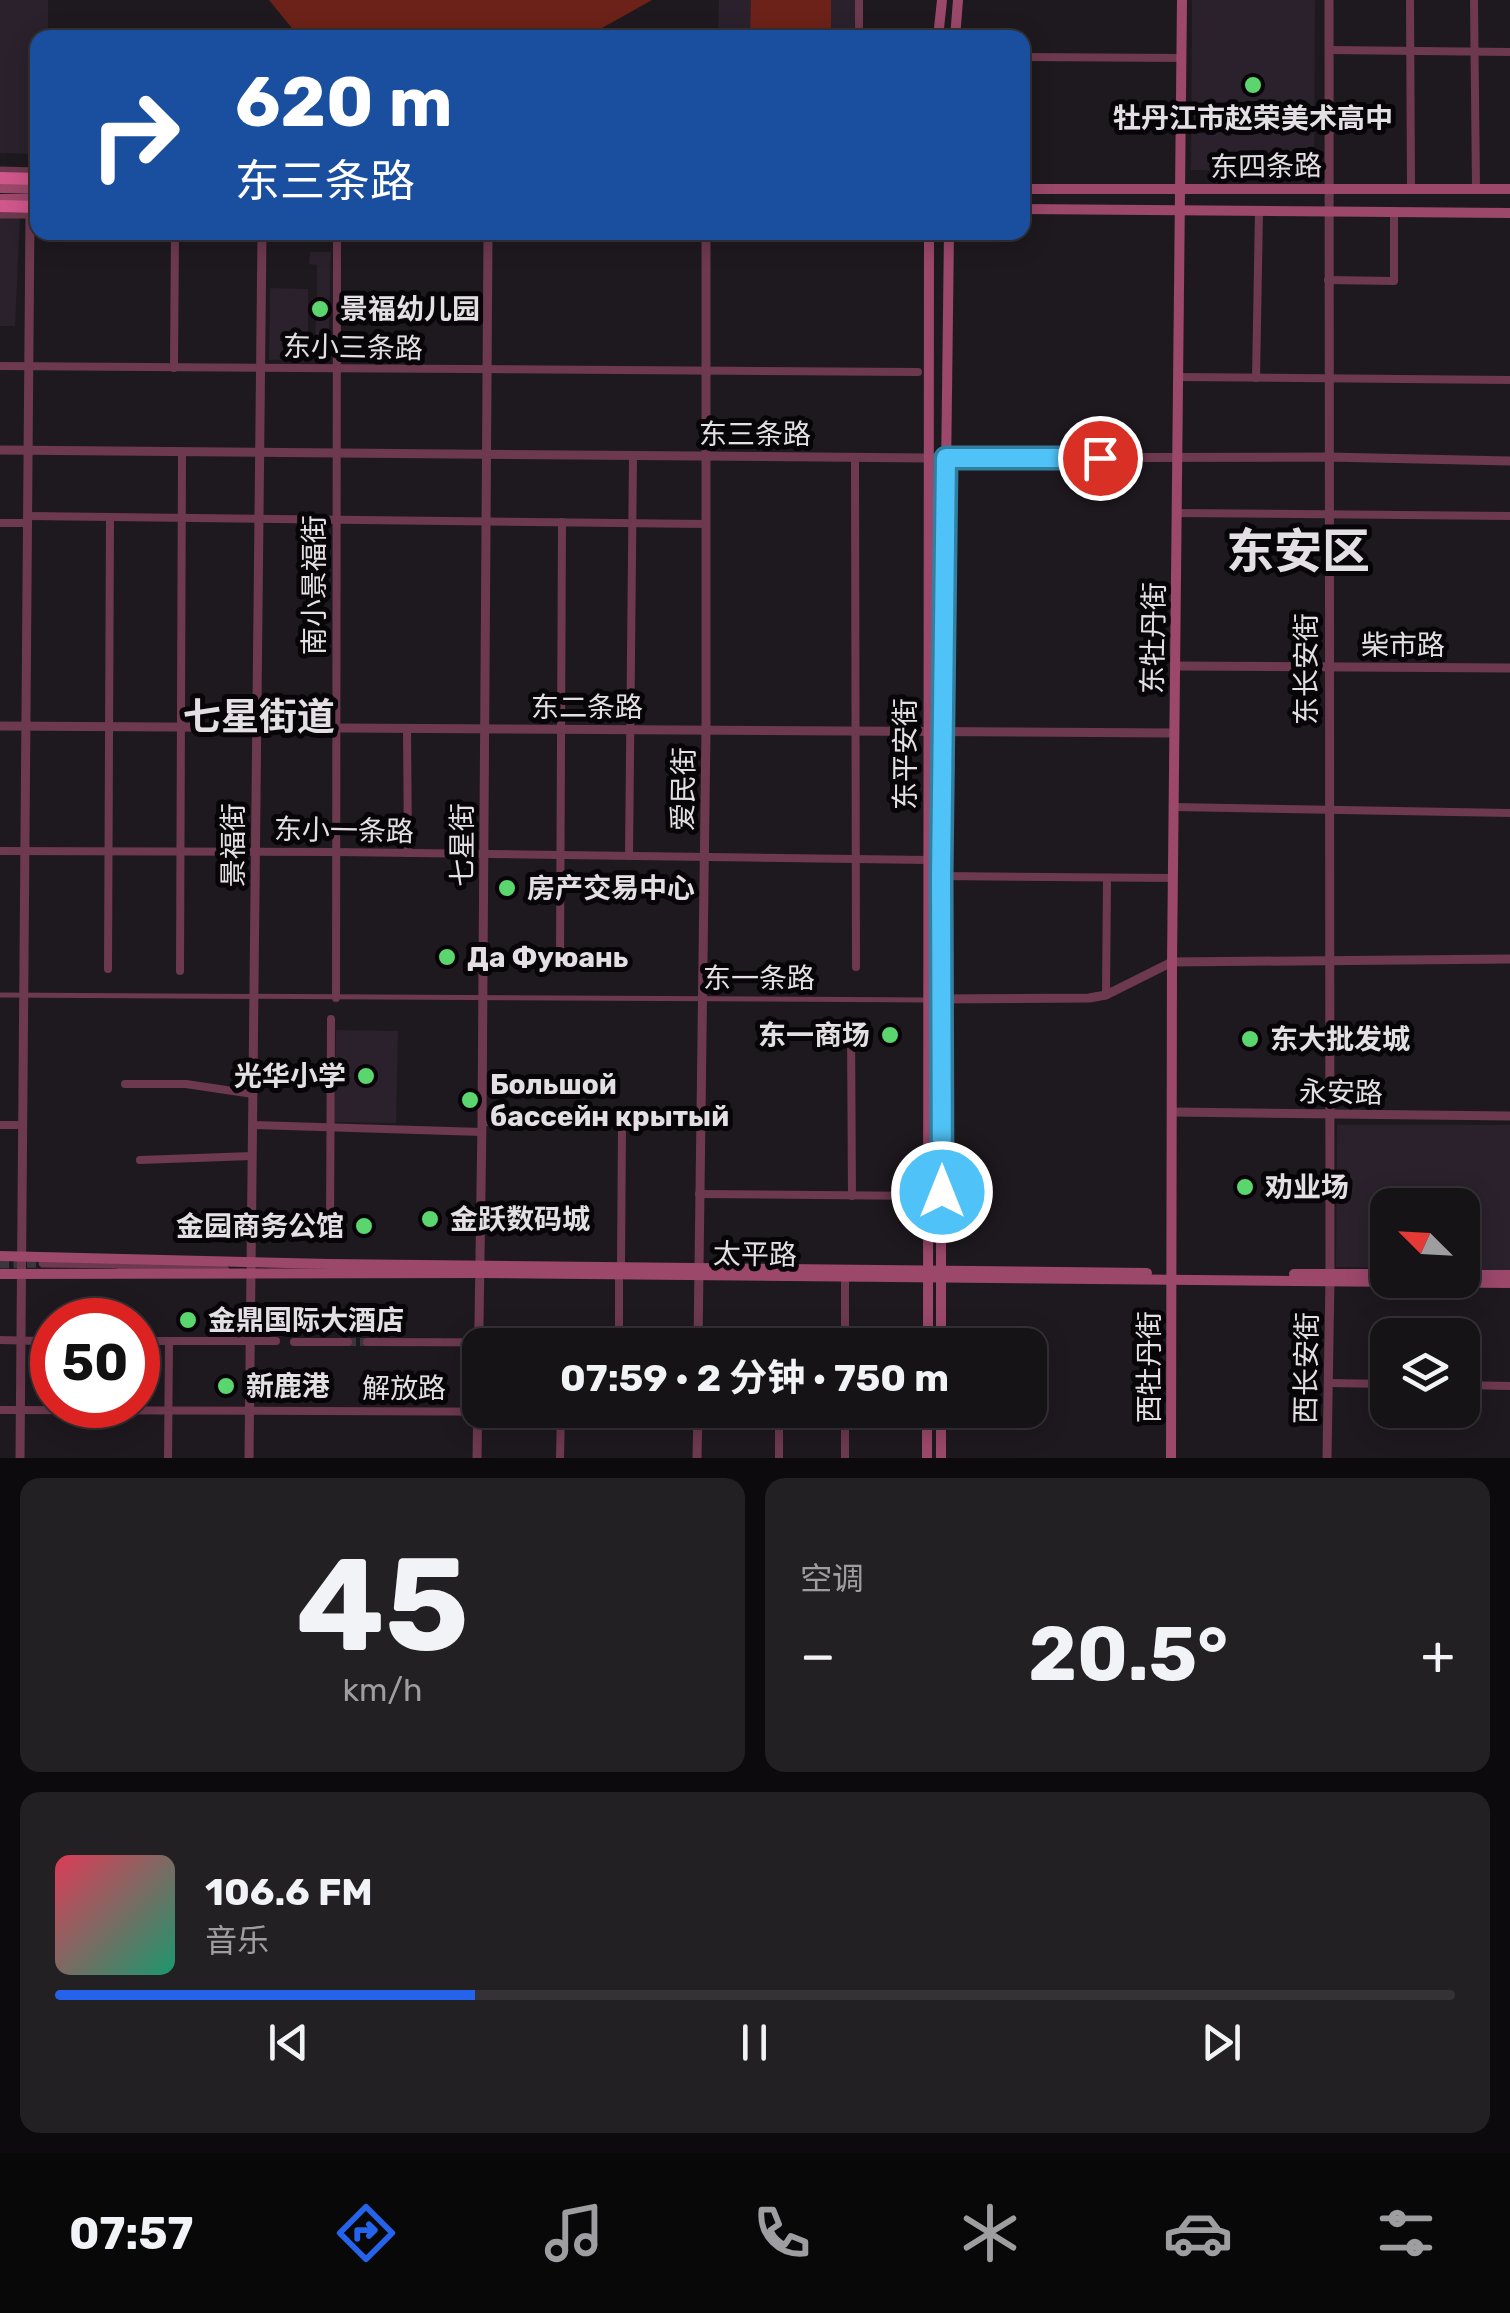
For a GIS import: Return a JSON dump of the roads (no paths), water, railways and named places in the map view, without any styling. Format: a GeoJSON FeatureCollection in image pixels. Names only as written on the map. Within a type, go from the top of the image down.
{"type":"FeatureCollection","features":[{"type":"Feature","properties":{"kind":"highway"},"geometry":{"type":"LineString","coordinates":[[0,175],[30,175]]}},
{"type":"Feature","properties":{"kind":"highway"},"geometry":{"type":"LineString","coordinates":[[0,210],[30,211]]}},
{"type":"Feature","properties":{"kind":"main road"},"geometry":{"type":"LineString","coordinates":[[939,30],[942,0]]}},
{"type":"Feature","properties":{"kind":"main road"},"geometry":{"type":"LineString","coordinates":[[956,30],[958,0]]}},
{"type":"Feature","properties":{"kind":"main road","name":"东牡丹街"},"geometry":{"type":"LineString","coordinates":[[1173,1277],[1172,878],[1182,0]]}},
{"type":"Feature","properties":{"kind":"main road"},"geometry":{"type":"LineString","coordinates":[[0,188],[30,189]]}},
{"type":"Feature","properties":{"kind":"main road","name":"东四条路"},"geometry":{"type":"LineString","coordinates":[[1030,189],[1510,188]]}},
{"type":"Feature","properties":{"kind":"main road"},"geometry":{"type":"LineString","coordinates":[[0,198],[30,199]]}},
{"type":"Feature","properties":{"kind":"main road"},"geometry":{"type":"LineString","coordinates":[[1030,209],[1510,214]]}},
{"type":"Feature","properties":{"kind":"main road","name":"东平安街"},"geometry":{"type":"LineString","coordinates":[[928,1328],[929,240]]}},
{"type":"Feature","properties":{"kind":"main road","name":"东平安街"},"geometry":{"type":"LineString","coordinates":[[941,1328],[941,876],[949,240]]}},
{"type":"Feature","properties":{"kind":"main road","name":"太平路"},"geometry":{"type":"LineString","coordinates":[[0,1256],[237,1267]]}},
{"type":"Feature","properties":{"kind":"main road","name":"太平路"},"geometry":{"type":"LineString","coordinates":[[0,1274],[252,1267],[1510,1283]]}},
{"type":"Feature","properties":{"kind":"main road","name":"太平路"},"geometry":{"type":"LineString","coordinates":[[698,1271],[845,1278],[928,1274]]}},
{"type":"Feature","properties":{"kind":"main road"},"geometry":{"type":"LineString","coordinates":[[1480,1274],[1510,1275]]}},
{"type":"Feature","properties":{"kind":"main road","name":"太平路"},"geometry":{"type":"LineString","coordinates":[[1330,1278],[1370,1275]]}},
{"type":"Feature","properties":{"kind":"main road","name":"西牡丹街"},"geometry":{"type":"LineString","coordinates":[[1171,1458],[1173,1277]]}},
{"type":"Feature","properties":{"kind":"main road"},"geometry":{"type":"LineString","coordinates":[[927,1428],[927,1458]]}},
{"type":"Feature","properties":{"kind":"main road"},"geometry":{"type":"LineString","coordinates":[[941,1428],[941,1458]]}},
{"type":"Feature","properties":{"kind":"street"},"geometry":{"type":"LineString","coordinates":[[858,30],[859,0]]}},
{"type":"Feature","properties":{"kind":"street","name":"东长安街"},"geometry":{"type":"LineString","coordinates":[[1329,0],[1330,1278]]}},
{"type":"Feature","properties":{"kind":"street"},"geometry":{"type":"LineString","coordinates":[[1410,0],[1411,188]]}},
{"type":"Feature","properties":{"kind":"street"},"geometry":{"type":"LineString","coordinates":[[1474,0],[1476,188]]}},
{"type":"Feature","properties":{"kind":"street"},"geometry":{"type":"LineString","coordinates":[[1329,50],[1510,52]]}},
{"type":"Feature","properties":{"kind":"street"},"geometry":{"type":"LineString","coordinates":[[1030,56],[1182,58]]}},
{"type":"Feature","properties":{"kind":"street"},"geometry":{"type":"LineString","coordinates":[[1256,378],[1259,211]]}},
{"type":"Feature","properties":{"kind":"street"},"geometry":{"type":"LineString","coordinates":[[1328,280],[1394,281],[1394,212]]}},
{"type":"Feature","properties":{"kind":"street"},"geometry":{"type":"LineString","coordinates":[[20,1458],[34,240]]}},
{"type":"Feature","properties":{"kind":"street"},"geometry":{"type":"LineString","coordinates":[[174,368],[176,240]]}},
{"type":"Feature","properties":{"kind":"street","name":"景福街"},"geometry":{"type":"LineString","coordinates":[[249,1458],[262,240]]}},
{"type":"Feature","properties":{"kind":"street","name":"南小景福街"},"geometry":{"type":"LineString","coordinates":[[336,998],[337,240]]}},
{"type":"Feature","properties":{"kind":"street","name":"七星街"},"geometry":{"type":"LineString","coordinates":[[478,1328],[488,240]]}},
{"type":"Feature","properties":{"kind":"street","name":"爱民街"},"geometry":{"type":"LineString","coordinates":[[698,1328],[706,730],[706,240]]}},
{"type":"Feature","properties":{"kind":"street","name":"东小三条路"},"geometry":{"type":"LineString","coordinates":[[0,366],[918,372]]}},
{"type":"Feature","properties":{"kind":"street"},"geometry":{"type":"LineString","coordinates":[[1178,377],[1510,380]]}},
{"type":"Feature","properties":{"kind":"street","name":"东三条路"},"geometry":{"type":"LineString","coordinates":[[0,450],[1510,461]]}},
{"type":"Feature","properties":{"kind":"street"},"geometry":{"type":"LineString","coordinates":[[180,972],[182,453]]}},
{"type":"Feature","properties":{"kind":"street"},"geometry":{"type":"LineString","coordinates":[[630,856],[633,456]]}},
{"type":"Feature","properties":{"kind":"street"},"geometry":{"type":"LineString","coordinates":[[856,458],[856,968]]}},
{"type":"Feature","properties":{"kind":"street"},"geometry":{"type":"LineString","coordinates":[[1176,513],[1510,516]]}},
{"type":"Feature","properties":{"kind":"street"},"geometry":{"type":"LineString","coordinates":[[108,969],[110,517]]}},
{"type":"Feature","properties":{"kind":"street"},"geometry":{"type":"LineString","coordinates":[[0,523],[110,517],[705,524]]}},
{"type":"Feature","properties":{"kind":"street"},"geometry":{"type":"LineString","coordinates":[[560,960],[562,522]]}},
{"type":"Feature","properties":{"kind":"street","name":"柴市路"},"geometry":{"type":"LineString","coordinates":[[1175,666],[1510,668]]}},
{"type":"Feature","properties":{"kind":"street","name":"东二条路"},"geometry":{"type":"LineString","coordinates":[[0,726],[1174,733]]}},
{"type":"Feature","properties":{"kind":"street"},"geometry":{"type":"LineString","coordinates":[[408,728],[408,853]]}},
{"type":"Feature","properties":{"kind":"street"},"geometry":{"type":"LineString","coordinates":[[1174,807],[1510,813]]}},
{"type":"Feature","properties":{"kind":"street","name":"东小一条路"},"geometry":{"type":"LineString","coordinates":[[0,851],[928,860]]}},
{"type":"Feature","properties":{"kind":"street"},"geometry":{"type":"LineString","coordinates":[[941,876],[1172,878]]}},
{"type":"Feature","properties":{"kind":"street"},"geometry":{"type":"LineString","coordinates":[[1106,995],[1107,878]]}},
{"type":"Feature","properties":{"kind":"street","name":"东一条路"},"geometry":{"type":"LineString","coordinates":[[0,995],[1070,1000],[1106,995],[1172,962],[1510,960]]}},
{"type":"Feature","properties":{"kind":"street"},"geometry":{"type":"LineString","coordinates":[[330,1233],[331,1018]]}},
{"type":"Feature","properties":{"kind":"street"},"geometry":{"type":"LineString","coordinates":[[851,1028],[852,1196]]}},
{"type":"Feature","properties":{"kind":"street"},"geometry":{"type":"LineString","coordinates":[[125,1084],[186,1084],[253,1094]]}},
{"type":"Feature","properties":{"kind":"street","name":"永安路"},"geometry":{"type":"LineString","coordinates":[[1172,1112],[1510,1116]]}},
{"type":"Feature","properties":{"kind":"street"},"geometry":{"type":"LineString","coordinates":[[619,1328],[622,1124]]}},
{"type":"Feature","properties":{"kind":"street"},"geometry":{"type":"LineString","coordinates":[[0,1125],[23,1125]]}},
{"type":"Feature","properties":{"kind":"street"},"geometry":{"type":"LineString","coordinates":[[253,1125],[700,1125]]}},
{"type":"Feature","properties":{"kind":"street"},"geometry":{"type":"LineString","coordinates":[[140,1160],[252,1156]]}},
{"type":"Feature","properties":{"kind":"street"},"geometry":{"type":"LineString","coordinates":[[699,1194],[928,1196]]}},
{"type":"Feature","properties":{"kind":"street"},"geometry":{"type":"LineString","coordinates":[[43,1265],[237,1267]]}},
{"type":"Feature","properties":{"kind":"street"},"geometry":{"type":"LineString","coordinates":[[845,1278],[845,1328]]}},
{"type":"Feature","properties":{"kind":"street","name":"西长安街"},"geometry":{"type":"LineString","coordinates":[[1327,1458],[1330,1278]]}},
{"type":"Feature","properties":{"kind":"street"},"geometry":{"type":"LineString","coordinates":[[0,1340],[30,1340]]}},
{"type":"Feature","properties":{"kind":"street"},"geometry":{"type":"LineString","coordinates":[[160,1341],[276,1342]]}},
{"type":"Feature","properties":{"kind":"street"},"geometry":{"type":"LineString","coordinates":[[168,1341],[168,1458]]}},
{"type":"Feature","properties":{"kind":"street"},"geometry":{"type":"LineString","coordinates":[[294,1342],[348,1342]]}},
{"type":"Feature","properties":{"kind":"street"},"geometry":{"type":"LineString","coordinates":[[367,1342],[462,1343]]}},
{"type":"Feature","properties":{"kind":"street"},"geometry":{"type":"LineString","coordinates":[[1328,1383],[1370,1384]]}},
{"type":"Feature","properties":{"kind":"street"},"geometry":{"type":"LineString","coordinates":[[1480,1385],[1510,1386]]}},
{"type":"Feature","properties":{"kind":"street","name":"解放路"},"geometry":{"type":"LineString","coordinates":[[0,1410],[462,1411]]}},
{"type":"Feature","properties":{"kind":"street","name":"七星街"},"geometry":{"type":"LineString","coordinates":[[476,1458],[477,1428]]}},
{"type":"Feature","properties":{"kind":"street"},"geometry":{"type":"LineString","coordinates":[[560,1458],[563,1428]]}},
{"type":"Feature","properties":{"kind":"street"},"geometry":{"type":"LineString","coordinates":[[697,1458],[698,1428]]}},
{"type":"Feature","properties":{"kind":"street"},"geometry":{"type":"LineString","coordinates":[[779,1428],[779,1458]]}},
{"type":"Feature","properties":{"kind":"street"},"geometry":{"type":"LineString","coordinates":[[845,1428],[845,1458]]}},
{"type":"Feature","properties":{"kind":"tunnel"},"geometry":{"type":"LineString","coordinates":[[0,1264],[43,1263]]}},
{"type":"Feature","properties":{"kind":"tunnel"},"geometry":{"type":"LineString","coordinates":[[348,1342],[367,1342]]}},
{"type":"Feature","properties":{"kind":"place","name":"牡丹江市赵荣美术高中"},"geometry":{"type":"Point","coordinates":[1253,85]}},
{"type":"Feature","properties":{"kind":"place","name":"景福幼儿园"},"geometry":{"type":"Point","coordinates":[320,309]}},
{"type":"Feature","properties":{"kind":"place","name":"房产交易中心"},"geometry":{"type":"Point","coordinates":[507,888]}},
{"type":"Feature","properties":{"kind":"place","name":"Да Фуюань"},"geometry":{"type":"Point","coordinates":[447,957]}},
{"type":"Feature","properties":{"kind":"place","name":"东一商场"},"geometry":{"type":"Point","coordinates":[890,1035]}},
{"type":"Feature","properties":{"kind":"place","name":"东大批发城"},"geometry":{"type":"Point","coordinates":[1250,1039]}},
{"type":"Feature","properties":{"kind":"place","name":"光华小学"},"geometry":{"type":"Point","coordinates":[366,1076]}},
{"type":"Feature","properties":{"kind":"place","name":"Большой бассейн крытый"},"geometry":{"type":"Point","coordinates":[470,1100]}},
{"type":"Feature","properties":{"kind":"place","name":"劝业场"},"geometry":{"type":"Point","coordinates":[1245,1187]}},
{"type":"Feature","properties":{"kind":"place","name":"金跃数码城"},"geometry":{"type":"Point","coordinates":[430,1219]}},
{"type":"Feature","properties":{"kind":"place","name":"金园商务公馆"},"geometry":{"type":"Point","coordinates":[364,1226]}},
{"type":"Feature","properties":{"kind":"place","name":"金鼎国际大酒店"},"geometry":{"type":"Point","coordinates":[188,1320]}},
{"type":"Feature","properties":{"kind":"place","name":"新鹿港"},"geometry":{"type":"Point","coordinates":[226,1386]}},
{"type":"Feature","properties":{"kind":"district","name":"东安区"},"geometry":{"type":"Point","coordinates":[1298,551]}},
{"type":"Feature","properties":{"kind":"district","name":"七星街道"},"geometry":{"type":"Point","coordinates":[259,717]}}]}
